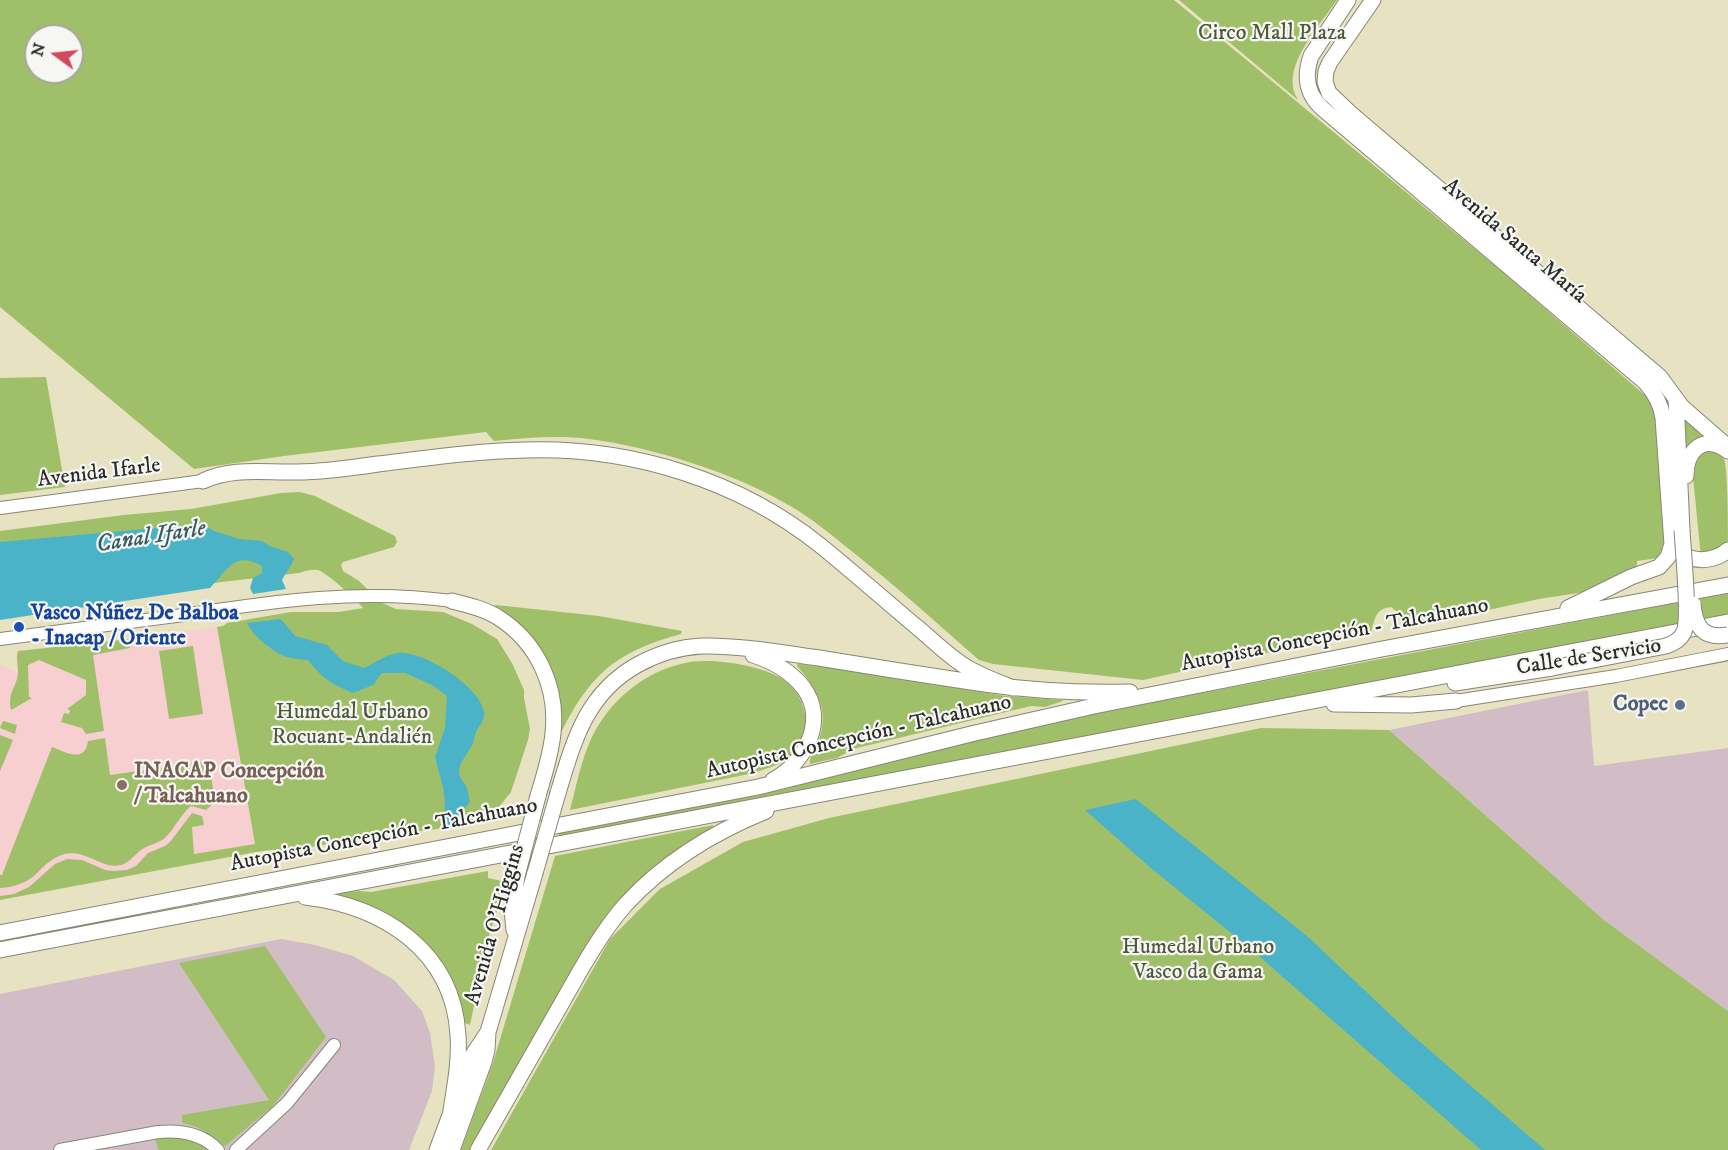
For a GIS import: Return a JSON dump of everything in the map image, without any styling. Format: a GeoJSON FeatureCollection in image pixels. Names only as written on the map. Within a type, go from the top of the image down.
{"type":"FeatureCollection","features":[{"type":"Feature","properties":{"kind":"main road","name":"Avenida Santa María"},"geometry":{"type":"LineString","coordinates":[[1348,0],[1308,64],[1307,80],[1313,99],[1651,389],[1660,404],[1663,418],[1672,544]]}},
{"type":"Feature","properties":{"kind":"main road","name":"Avenida Santa María"},"geometry":{"type":"LineString","coordinates":[[1373,0],[1328,66],[1325,82],[1329,93],[1660,377],[1682,407],[1728,449]]}},
{"type":"Feature","properties":{"kind":"main road"},"geometry":{"type":"LineString","coordinates":[[1676,399],[1685,530],[1695,619],[1700,628],[1708,634],[1728,635]]}},
{"type":"Feature","properties":{"kind":"main road"},"geometry":{"type":"LineString","coordinates":[[1380,688],[1477,681],[1666,646],[1678,641],[1686,622],[1685,530],[1686,476],[1689,457],[1694,449],[1708,444],[1728,449]]}},
{"type":"Feature","properties":{"kind":"main road"},"geometry":{"type":"LineString","coordinates":[[203,481],[226,473],[317,471],[460,454],[527,450],[571,451],[649,463],[715,483],[778,515],[822,547],[955,659],[981,675],[1013,688]]}},
{"type":"Feature","properties":{"kind":"main road"},"geometry":{"type":"LineString","coordinates":[[1672,544],[1681,555],[1691,559],[1718,556],[1728,550]]}},
{"type":"Feature","properties":{"kind":"main road"},"geometry":{"type":"LineString","coordinates":[[1526,622],[1574,607],[1623,581],[1654,570],[1664,563],[1672,544]]}},
{"type":"Feature","properties":{"kind":"main road","name":"Autopista Concepción - Talcahuano"},"geometry":{"type":"LineString","coordinates":[[0,933],[758,787],[975,733],[1166,692],[1728,585]]}},
{"type":"Feature","properties":{"kind":"main road"},"geometry":{"type":"LineString","coordinates":[[452,601],[488,612],[509,625],[526,643],[544,670],[553,698],[554,726],[551,747],[517,876],[512,910],[515,937]]}},
{"type":"Feature","properties":{"kind":"main road","name":"Autopista Concepción - Talcahuano"},"geometry":{"type":"LineString","coordinates":[[0,950],[1728,622]]}},
{"type":"Feature","properties":{"kind":"main road","name":"Avenida O'Higgins"},"geometry":{"type":"LineString","coordinates":[[452,1150],[484,1062],[488,1032],[515,937],[579,728],[599,697],[617,679],[648,660],[674,650],[700,646],[728,647]]}},
{"type":"Feature","properties":{"kind":"main road"},"geometry":{"type":"LineString","coordinates":[[728,647],[806,656],[1013,688],[1084,692],[1166,692]]}},
{"type":"Feature","properties":{"kind":"main road"},"geometry":{"type":"LineString","coordinates":[[728,647],[759,657],[783,669],[803,687],[811,703],[813,729],[804,752],[785,772],[758,787]]}},
{"type":"Feature","properties":{"kind":"main road"},"geometry":{"type":"LineString","coordinates":[[1301,704],[1412,705],[1456,701]]}},
{"type":"Feature","properties":{"kind":"main road"},"geometry":{"type":"LineString","coordinates":[[478,1150],[586,959],[627,903],[669,866],[706,841],[752,817],[800,798]]}},
{"type":"Feature","properties":{"kind":"main road"},"geometry":{"type":"LineString","coordinates":[[284,896],[321,899],[367,912],[394,926],[418,946],[428,958],[444,982],[452,1002],[456,1022],[457,1060],[450,1117]]}},
{"type":"Feature","properties":{"kind":"main road","name":"Avenida O'Higgins"},"geometry":{"type":"LineString","coordinates":[[437,1150],[472,1056],[488,1032]]}},
{"type":"Feature","properties":{"kind":"street","name":"Avenida Ifarle"},"geometry":{"type":"LineString","coordinates":[[0,508],[203,481]]}},
{"type":"Feature","properties":{"kind":"street"},"geometry":{"type":"LineString","coordinates":[[0,639],[310,598],[363,595],[405,596],[452,601]]}},
{"type":"Feature","properties":{"kind":"street","name":"Calle de Servicio"},"geometry":{"type":"LineString","coordinates":[[1456,701],[1616,676],[1728,654]]}},
{"type":"Feature","properties":{"kind":"street"},"geometry":{"type":"LineString","coordinates":[[236,1150],[287,1103],[334,1045]]}},
{"type":"Feature","properties":{"kind":"street"},"geometry":{"type":"LineString","coordinates":[[60,1150],[170,1131],[201,1137],[218,1150]]}},
{"type":"Feature","properties":{"kind":"shaded area","name":"INACAP Concepción / Talcahuano"},"geometry":{"type":"Polygon","coordinates":[[[217,627],[256,852],[0,900],[0,664],[18,673],[16,657],[18,651],[217,627]]]}},
{"type":"Feature","properties":{"kind":"shaded area"},"geometry":{"type":"Polygon","coordinates":[[[1588,690],[1594,766],[1728,748],[1728,1011],[1604,920],[1389,730],[1588,690]]]}},
{"type":"Feature","properties":{"kind":"shaded area"},"geometry":{"type":"Polygon","coordinates":[[[281,939],[315,945],[353,956],[394,980],[422,1011],[430,1033],[435,1066],[432,1091],[409,1150],[0,1150],[0,994],[281,939]]]}},
{"type":"Feature","properties":{"kind":"green space"},"geometry":{"type":"Polygon","coordinates":[[[0,0],[1174,0],[1505,274],[1655,404],[1667,557],[1637,561],[1637,570],[1591,591],[1539,599],[1415,626],[1391,607],[1379,612],[1371,632],[1143,680],[993,664],[979,660],[886,579],[808,517],[770,495],[721,473],[640,448],[565,437],[494,441],[486,432],[194,469],[0,307],[0,0]]]}},
{"type":"Feature","properties":{"kind":"green space","name":"Circo Mall Plaza"},"geometry":{"type":"Polygon","coordinates":[[[1179,0],[1337,0],[1308,41],[1296,64],[1293,86],[1298,100],[1179,0]]]}},
{"type":"Feature","properties":{"kind":"green space"},"geometry":{"type":"Polygon","coordinates":[[[46,377],[65,487],[0,495],[0,378],[46,377]]]}},
{"type":"Feature","properties":{"kind":"green space"},"geometry":{"type":"Polygon","coordinates":[[[1679,412],[1712,438],[1687,448],[1683,453],[1679,412]]]}},
{"type":"Feature","properties":{"kind":"green space"},"geometry":{"type":"Polygon","coordinates":[[[1707,450],[1724,459],[1728,545],[1701,557],[1692,467],[1694,458],[1707,450]]]}},
{"type":"Feature","properties":{"kind":"green space","name":"Humedal Urbano Rocuant-Andalién"},"geometry":{"type":"Polygon","coordinates":[[[300,492],[315,496],[395,536],[397,542],[394,547],[343,562],[341,565],[343,571],[359,581],[382,603],[396,609],[443,612],[472,624],[497,639],[512,663],[524,690],[530,729],[511,792],[490,818],[476,824],[344,841],[285,852],[271,850],[256,852],[0,900],[0,896],[14,894],[29,887],[55,864],[67,859],[82,860],[113,871],[127,870],[136,866],[148,853],[170,842],[192,813],[202,816],[204,825],[192,827],[194,854],[255,844],[217,627],[227,623],[291,612],[339,612],[363,608],[328,576],[318,570],[313,570],[221,582],[0,618],[0,531],[191,509],[281,493],[300,492]]]}},
{"type":"Feature","properties":{"kind":"green space"},"geometry":{"type":"Polygon","coordinates":[[[1728,593],[1728,616],[558,837],[559,832],[777,790],[1027,728],[1728,593]]]}},
{"type":"Feature","properties":{"kind":"green space"},"geometry":{"type":"Polygon","coordinates":[[[494,606],[599,616],[682,631],[681,634],[638,649],[606,669],[581,697],[559,737],[558,692],[494,606]]]}},
{"type":"Feature","properties":{"kind":"green space"},"geometry":{"type":"Polygon","coordinates":[[[130,639],[130,648],[93,655],[104,731],[86,734],[82,728],[61,722],[64,713],[69,714],[70,710],[67,709],[86,695],[86,680],[39,660],[28,665],[29,697],[32,698],[11,710],[11,693],[18,676],[18,651],[130,639]]]}},
{"type":"Feature","properties":{"kind":"green space"},"geometry":{"type":"Polygon","coordinates":[[[193,646],[203,714],[169,719],[159,651],[193,646]]]}},
{"type":"Feature","properties":{"kind":"green space"},"geometry":{"type":"Polygon","coordinates":[[[712,661],[763,670],[789,684],[802,703],[806,725],[799,747],[791,756],[778,764],[754,773],[570,810],[591,739],[607,712],[629,690],[655,673],[685,663],[712,661]]]}},
{"type":"Feature","properties":{"kind":"green space"},"geometry":{"type":"Polygon","coordinates":[[[798,662],[1006,696],[1063,701],[1045,707],[1031,706],[853,749],[837,758],[810,764],[821,731],[822,710],[816,692],[797,666],[798,662]]]}},
{"type":"Feature","properties":{"kind":"green space"},"geometry":{"type":"Polygon","coordinates":[[[3,721],[17,725],[15,734],[0,728],[3,721]]]}},
{"type":"Feature","properties":{"kind":"green space","name":"Humedal Urbano Vasco da Gama"},"geometry":{"type":"Polygon","coordinates":[[[1261,728],[1389,730],[1604,920],[1728,1011],[1728,1150],[491,1150],[610,939],[660,889],[743,842],[829,818],[1261,728]]]}},
{"type":"Feature","properties":{"kind":"green space"},"geometry":{"type":"Polygon","coordinates":[[[0,735],[13,740],[0,771],[0,735]]]}},
{"type":"Feature","properties":{"kind":"green space"},"geometry":{"type":"Polygon","coordinates":[[[105,738],[110,775],[209,761],[215,802],[206,810],[191,806],[165,838],[144,848],[129,861],[120,865],[108,865],[78,854],[66,854],[52,860],[27,880],[17,885],[0,888],[0,875],[2,875],[52,747],[79,754],[86,748],[88,741],[105,738]]]}},
{"type":"Feature","properties":{"kind":"green space"},"geometry":{"type":"Polygon","coordinates":[[[713,825],[713,828],[670,856],[605,918],[590,939],[470,1150],[461,1150],[492,1066],[555,856],[713,825]]]}},
{"type":"Feature","properties":{"kind":"green space"},"geometry":{"type":"Polygon","coordinates":[[[488,871],[488,878],[506,882],[489,936],[470,1025],[465,1023],[455,990],[415,934],[388,914],[371,906],[342,898],[339,893],[371,892],[488,871]]]}},
{"type":"Feature","properties":{"kind":"green space"},"geometry":{"type":"Polygon","coordinates":[[[265,946],[326,1037],[273,1106],[225,1146],[200,1129],[182,1123],[182,1115],[269,1100],[179,963],[265,946]]]}},
{"type":"Feature","properties":{"kind":"green space"},"geometry":{"type":"Polygon","coordinates":[[[169,1136],[194,1140],[207,1150],[159,1150],[155,1140],[169,1136]]]}},
{"type":"Feature","properties":{"kind":"water","name":"Canal Ifarle"},"geometry":{"type":"Polygon","coordinates":[[[202,524],[214,531],[239,539],[262,541],[288,552],[294,559],[282,580],[286,589],[253,594],[250,588],[253,578],[262,573],[262,566],[244,560],[238,561],[227,569],[210,588],[0,620],[0,542],[202,524]]]}},
{"type":"Feature","properties":{"kind":"water"},"geometry":{"type":"Polygon","coordinates":[[[281,619],[295,636],[327,645],[343,661],[364,668],[393,654],[409,654],[421,657],[449,672],[473,692],[481,703],[484,715],[473,743],[459,768],[459,774],[467,788],[470,802],[462,811],[463,825],[443,828],[445,801],[435,757],[445,728],[447,696],[432,685],[405,673],[382,673],[373,685],[353,693],[345,690],[323,677],[308,660],[287,657],[274,650],[258,638],[247,623],[281,619]]]}},
{"type":"Feature","properties":{"kind":"water"},"geometry":{"type":"Polygon","coordinates":[[[1136,799],[1307,936],[1412,1035],[1545,1150],[1481,1150],[1252,950],[1152,869],[1085,810],[1136,799]]]}},
{"type":"Feature","properties":{"kind":"place","name":"Vasco Núñez De Balboa - Inacap / Oriente"},"geometry":{"type":"Point","coordinates":[19,627]}},
{"type":"Feature","properties":{"kind":"place","name":"Copec"},"geometry":{"type":"Point","coordinates":[1680,705]}},
{"type":"Feature","properties":{"kind":"place","name":"INACAP Concepción / Talcahuano"},"geometry":{"type":"Point","coordinates":[122,785]}}]}
